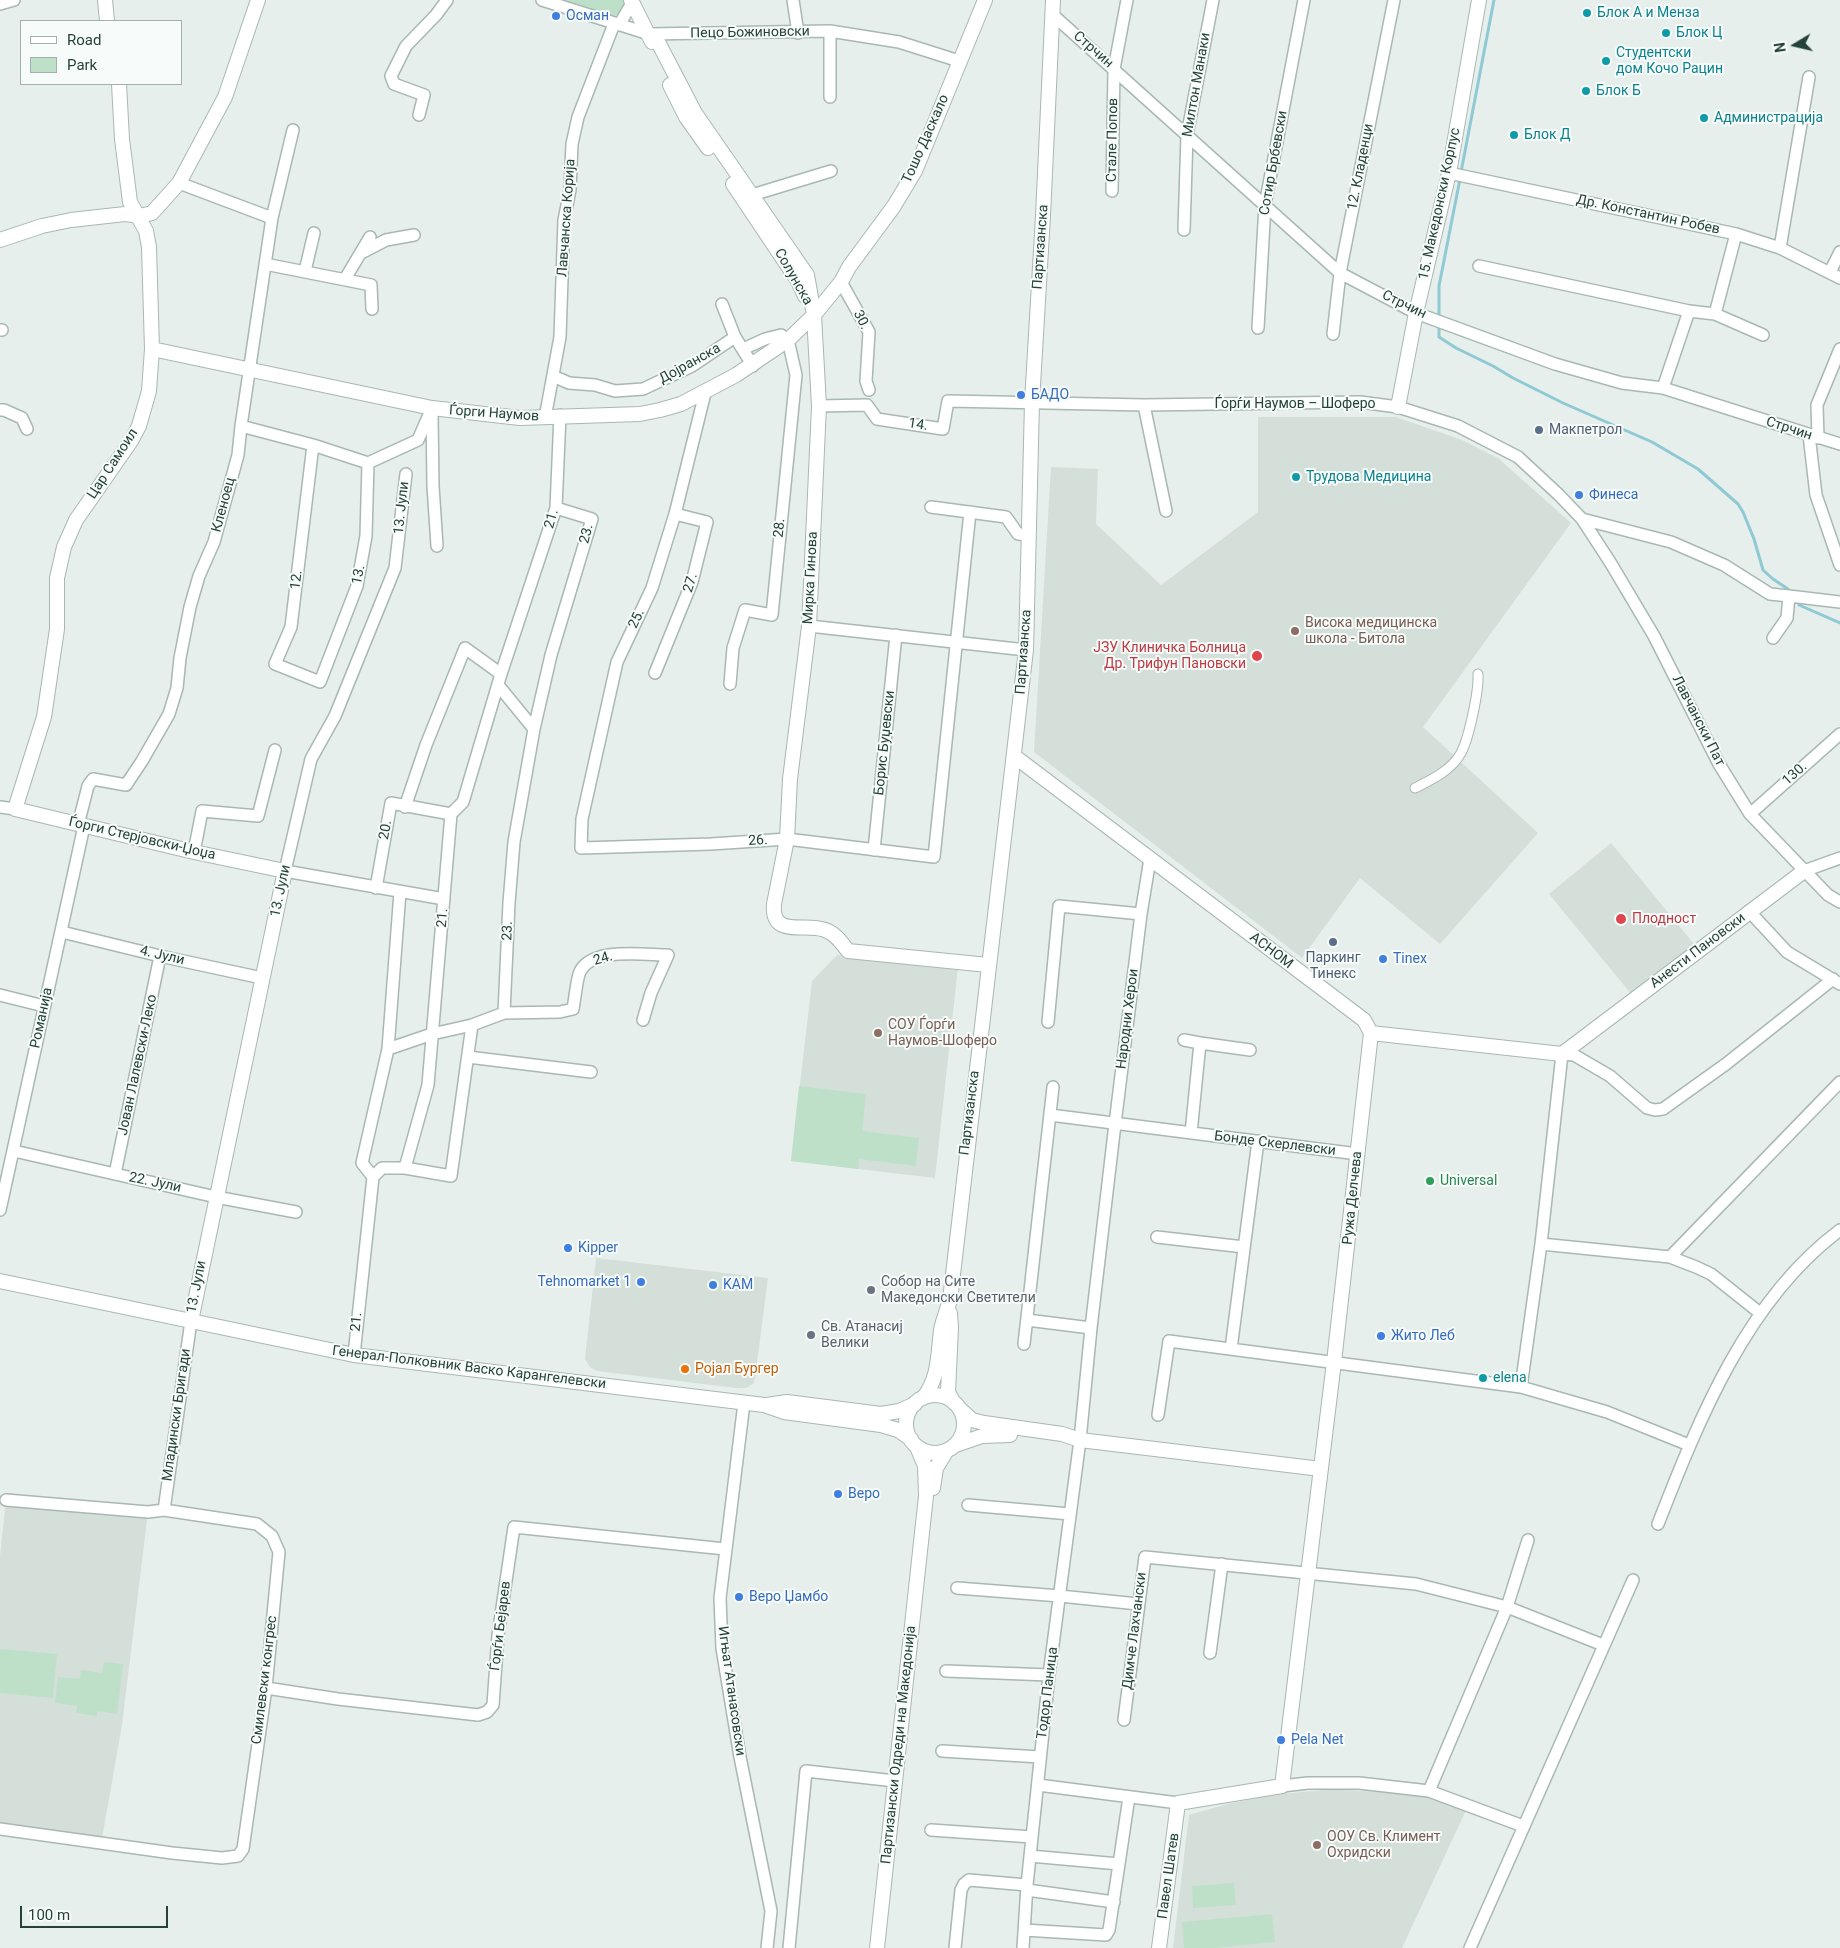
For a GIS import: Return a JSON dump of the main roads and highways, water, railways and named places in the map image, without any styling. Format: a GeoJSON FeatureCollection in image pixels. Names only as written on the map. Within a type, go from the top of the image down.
{"type":"FeatureCollection","features":[{"type":"Feature","properties":{"kind":"waterway"},"geometry":{"type":"LineString","coordinates":[[1461,172],[1494,0]]}},
{"type":"Feature","properties":{"kind":"waterway"},"geometry":{"type":"LineString","coordinates":[[1439,318],[1439,286],[1460,179]]}},
{"type":"Feature","properties":{"kind":"waterway"},"geometry":{"type":"LineString","coordinates":[[1439,324],[1439,337],[1456,348],[1563,403],[1652,442],[1698,469],[1738,504],[1754,539],[1763,570],[1788,589]]}},
{"type":"Feature","properties":{"kind":"waterway"},"geometry":{"type":"LineString","coordinates":[[1799,605],[1840,623]]}},
{"type":"Feature","properties":{"kind":"place","name":"Блок А и Менза"},"geometry":{"type":"Point","coordinates":[1587,13]}},
{"type":"Feature","properties":{"kind":"place","name":"Осман"},"geometry":{"type":"Point","coordinates":[556,16]}},
{"type":"Feature","properties":{"kind":"place","name":"Блок Ц"},"geometry":{"type":"Point","coordinates":[1666,33]}},
{"type":"Feature","properties":{"kind":"place","name":"Студентски дом Кочо Рацин"},"geometry":{"type":"Point","coordinates":[1606,61]}},
{"type":"Feature","properties":{"kind":"place","name":"Блок Б"},"geometry":{"type":"Point","coordinates":[1586,91]}},
{"type":"Feature","properties":{"kind":"place","name":"Администрација"},"geometry":{"type":"Point","coordinates":[1704,118]}},
{"type":"Feature","properties":{"kind":"place","name":"Блок Д"},"geometry":{"type":"Point","coordinates":[1514,135]}},
{"type":"Feature","properties":{"kind":"place","name":"БАДО"},"geometry":{"type":"Point","coordinates":[1021,395]}},
{"type":"Feature","properties":{"kind":"place","name":"Макпетрол"},"geometry":{"type":"Point","coordinates":[1539,430]}},
{"type":"Feature","properties":{"kind":"place","name":"Трудова Медицина"},"geometry":{"type":"Point","coordinates":[1296,477]}},
{"type":"Feature","properties":{"kind":"place","name":"Финеса"},"geometry":{"type":"Point","coordinates":[1579,495]}},
{"type":"Feature","properties":{"kind":"place","name":"Висока медицинска школа - Битола"},"geometry":{"type":"Point","coordinates":[1295,631]}},
{"type":"Feature","properties":{"kind":"place","name":"ЈЗУ Клиничка Болница Др. Трифун Пановски"},"geometry":{"type":"Point","coordinates":[1257,656]}},
{"type":"Feature","properties":{"kind":"place","name":"Плодност"},"geometry":{"type":"Point","coordinates":[1621,919]}},
{"type":"Feature","properties":{"kind":"place","name":"Паркинг Тинекс"},"geometry":{"type":"Point","coordinates":[1333,942]}},
{"type":"Feature","properties":{"kind":"place","name":"Tinex"},"geometry":{"type":"Point","coordinates":[1383,959]}},
{"type":"Feature","properties":{"kind":"place","name":"СОУ Ѓорѓи Наумов-Шоферо"},"geometry":{"type":"Point","coordinates":[878,1033]}},
{"type":"Feature","properties":{"kind":"place","name":"Universal"},"geometry":{"type":"Point","coordinates":[1430,1181]}},
{"type":"Feature","properties":{"kind":"place","name":"Kipper"},"geometry":{"type":"Point","coordinates":[568,1248]}},
{"type":"Feature","properties":{"kind":"place","name":"Tehnomarket 1"},"geometry":{"type":"Point","coordinates":[641,1282]}},
{"type":"Feature","properties":{"kind":"place","name":"KAM"},"geometry":{"type":"Point","coordinates":[713,1285]}},
{"type":"Feature","properties":{"kind":"place","name":"Собор на Сите Македонски Светители"},"geometry":{"type":"Point","coordinates":[871,1290]}},
{"type":"Feature","properties":{"kind":"place","name":"Св. Атанасиј Велики"},"geometry":{"type":"Point","coordinates":[811,1335]}},
{"type":"Feature","properties":{"kind":"place","name":"Жито Леб"},"geometry":{"type":"Point","coordinates":[1381,1336]}},
{"type":"Feature","properties":{"kind":"place","name":"Ројал Бургер"},"geometry":{"type":"Point","coordinates":[685,1369]}},
{"type":"Feature","properties":{"kind":"place","name":"elena"},"geometry":{"type":"Point","coordinates":[1483,1378]}},
{"type":"Feature","properties":{"kind":"place","name":"Веро"},"geometry":{"type":"Point","coordinates":[838,1494]}},
{"type":"Feature","properties":{"kind":"place","name":"Веро Џамбо"},"geometry":{"type":"Point","coordinates":[739,1597]}},
{"type":"Feature","properties":{"kind":"place","name":"Pela Net"},"geometry":{"type":"Point","coordinates":[1281,1740]}},
{"type":"Feature","properties":{"kind":"place","name":"ООУ Св. Климент Охридски"},"geometry":{"type":"Point","coordinates":[1317,1845]}}]}
